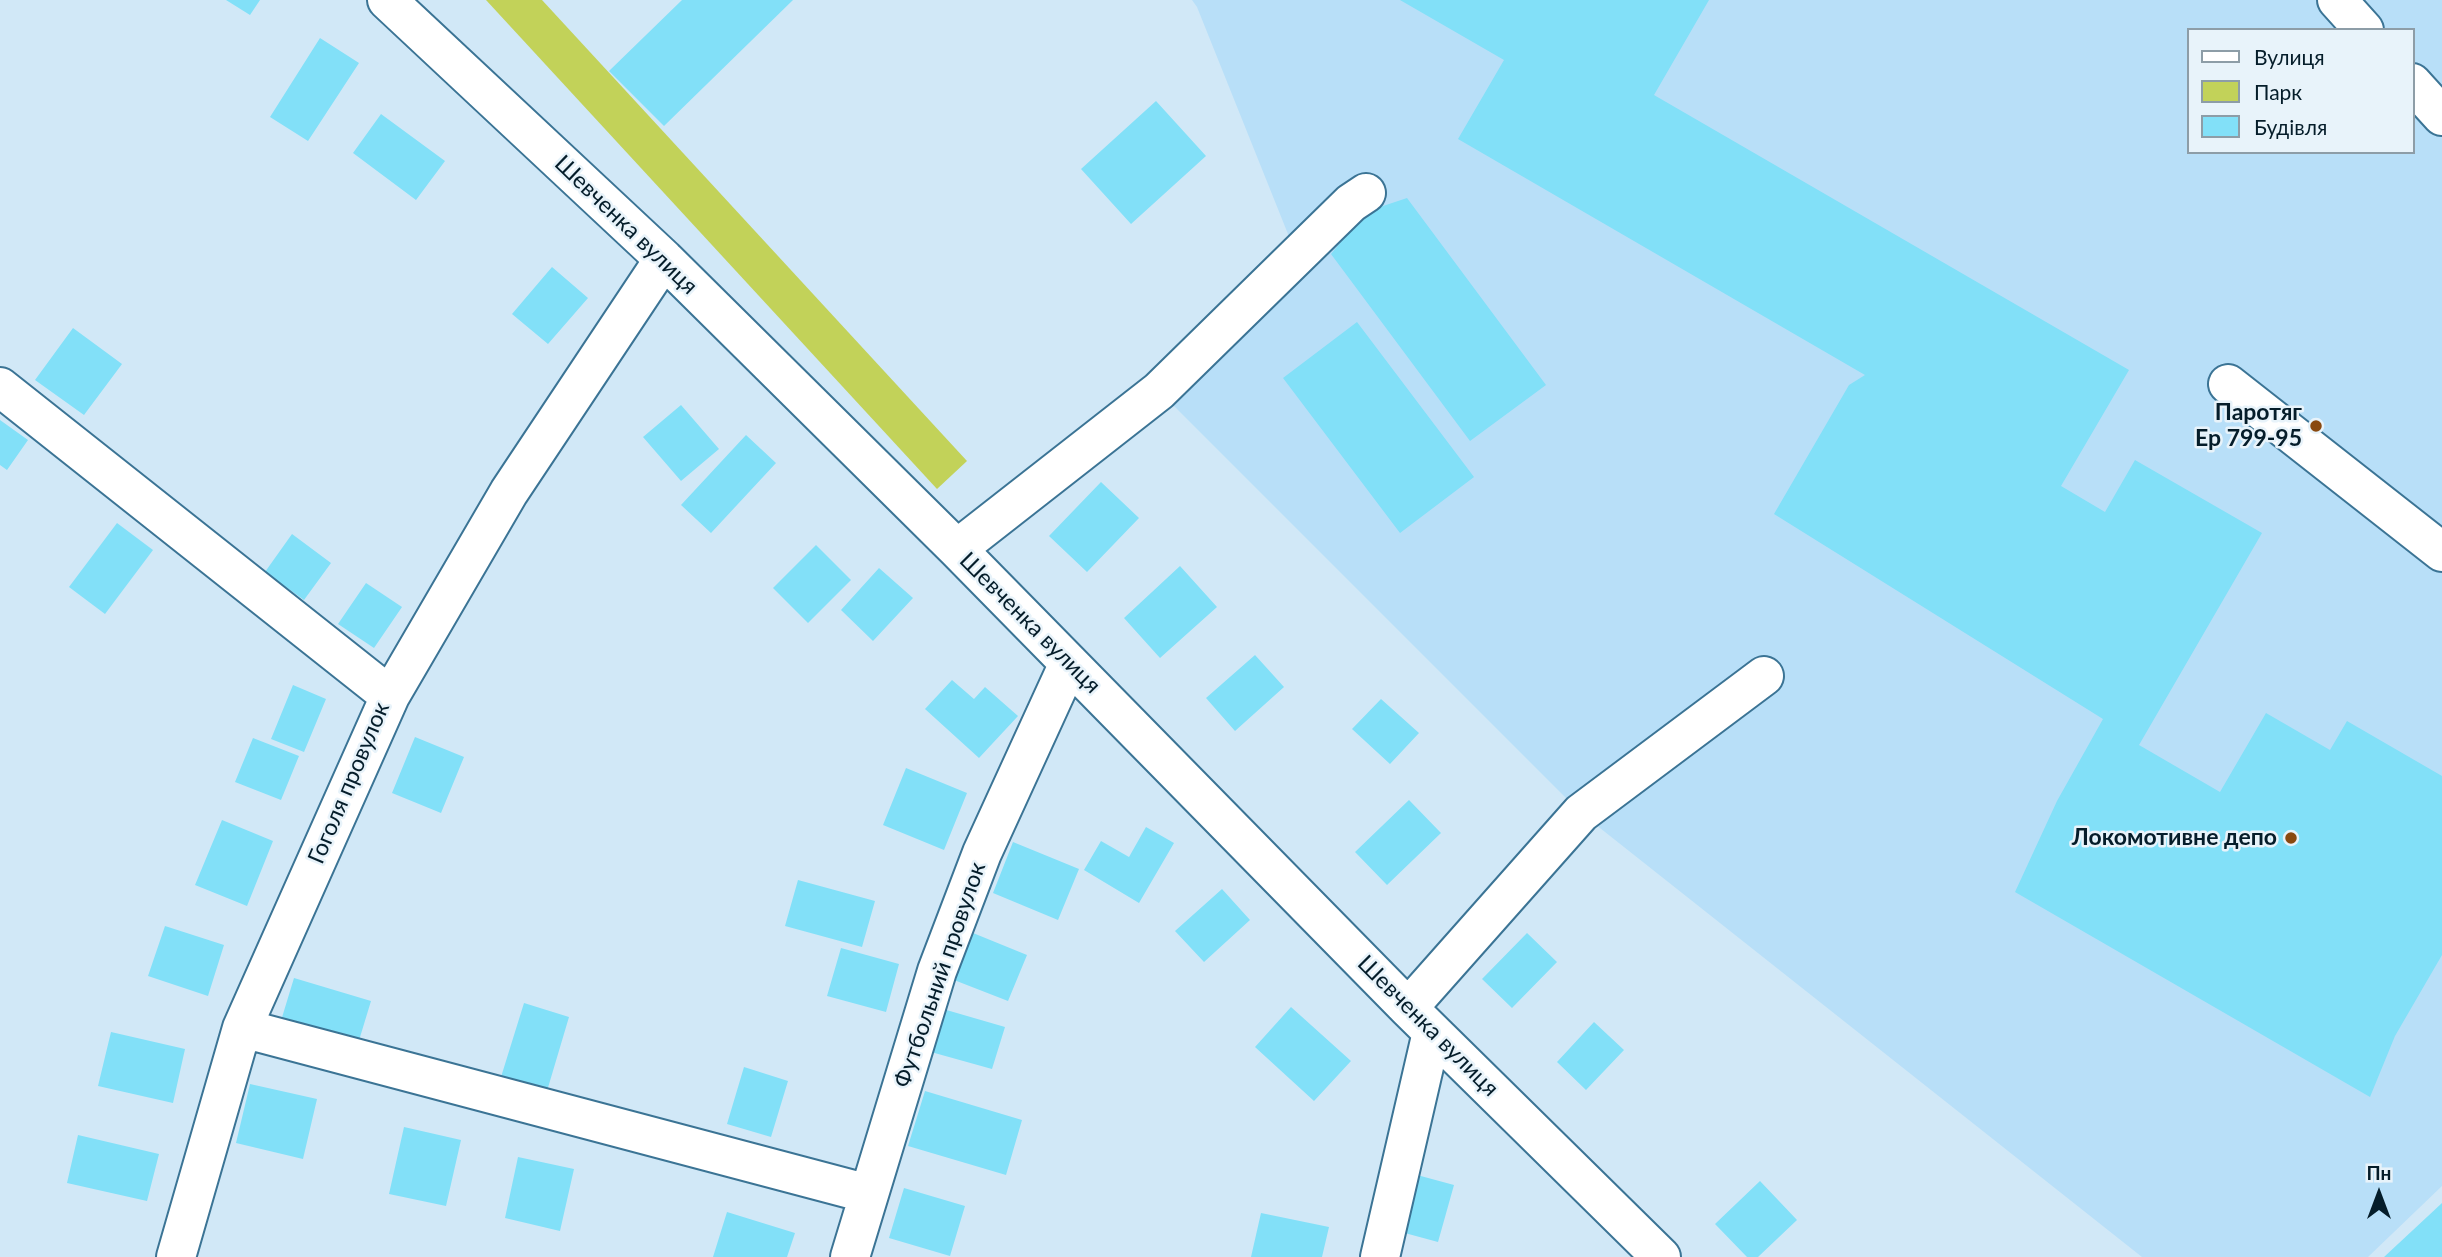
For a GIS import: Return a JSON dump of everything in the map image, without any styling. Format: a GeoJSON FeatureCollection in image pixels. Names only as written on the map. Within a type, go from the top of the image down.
{"type":"FeatureCollection","features":[{"type":"Feature","properties":{"kind":"street","name":"Шевченка вулиця"},"geometry":{"type":"LineString","coordinates":[[387,0],[664,259],[957,549],[1420,1020],[1661,1257]]}},
{"type":"Feature","properties":{"kind":"street"},"geometry":{"type":"LineString","coordinates":[[2337,0],[2362,28]]}},
{"type":"Feature","properties":{"kind":"street"},"geometry":{"type":"LineString","coordinates":[[2414,85],[2442,116]]}},
{"type":"Feature","properties":{"kind":"street"},"geometry":{"type":"LineString","coordinates":[[957,549],[1159,391],[1351,203],[1366,193]]}},
{"type":"Feature","properties":{"kind":"street"},"geometry":{"type":"LineString","coordinates":[[390,696],[509,492],[664,259]]}},
{"type":"Feature","properties":{"kind":"street"},"geometry":{"type":"LineString","coordinates":[[2228,384],[2442,552]]}},
{"type":"Feature","properties":{"kind":"street","name":"Гоголя провулок"},"geometry":{"type":"LineString","coordinates":[[0,387],[390,696],[242,1028],[176,1257]]}},
{"type":"Feature","properties":{"kind":"street","name":"Футбольний провулок"},"geometry":{"type":"LineString","coordinates":[[850,1257],[937,971],[982,853],[1069,663]]}},
{"type":"Feature","properties":{"kind":"street"},"geometry":{"type":"LineString","coordinates":[[1380,1257],[1420,1020],[1581,813],[1764,676]]}},
{"type":"Feature","properties":{"kind":"street"},"geometry":{"type":"LineString","coordinates":[[242,1028],[869,1194]]}},
{"type":"Feature","properties":{"kind":"shaded area"},"geometry":{"type":"Polygon","coordinates":[[[1192,0],[2442,0],[2442,1186],[2368,1257],[2142,1257],[1581,813],[1159,391],[1290,239],[1192,0]]]}},
{"type":"Feature","properties":{"kind":"green space"},"geometry":{"type":"Polygon","coordinates":[[[486,0],[542,0],[967,461],[937,489],[486,0]]]}},
{"type":"Feature","properties":{"kind":"building"},"geometry":{"type":"Polygon","coordinates":[[[226,0],[260,0],[250,15],[226,0]]]}},
{"type":"Feature","properties":{"kind":"building"},"geometry":{"type":"Polygon","coordinates":[[[682,0],[793,0],[664,126],[609,71],[682,0]]]}},
{"type":"Feature","properties":{"kind":"building"},"geometry":{"type":"Polygon","coordinates":[[[1400,0],[1709,0],[1654,95],[2129,370],[2061,486],[2105,512],[2135,460],[2262,533],[2139,745],[2220,792],[2266,713],[2330,750],[2347,721],[2442,776],[2442,955],[2395,1036],[2370,1097],[2015,892],[2057,801],[2103,719],[1774,514],[1849,385],[1865,375],[1458,139],[1504,60],[1400,0]]]}},
{"type":"Feature","properties":{"kind":"building"},"geometry":{"type":"Polygon","coordinates":[[[320,38],[359,63],[308,141],[270,117],[320,38]]]}},
{"type":"Feature","properties":{"kind":"building"},"geometry":{"type":"Polygon","coordinates":[[[1156,101],[1206,156],[1131,224],[1081,169],[1156,101]]]}},
{"type":"Feature","properties":{"kind":"building"},"geometry":{"type":"Polygon","coordinates":[[[381,114],[445,161],[416,200],[353,153],[381,114]]]}},
{"type":"Feature","properties":{"kind":"building"},"geometry":{"type":"Polygon","coordinates":[[[1407,198],[1546,385],[1470,441],[1331,254],[1365,212],[1407,198]]]}},
{"type":"Feature","properties":{"kind":"building"},"geometry":{"type":"Polygon","coordinates":[[[552,267],[588,298],[548,344],[512,314],[552,267]]]}},
{"type":"Feature","properties":{"kind":"building"},"geometry":{"type":"Polygon","coordinates":[[[1357,322],[1474,477],[1400,533],[1283,378],[1357,322]]]}},
{"type":"Feature","properties":{"kind":"building"},"geometry":{"type":"Polygon","coordinates":[[[73,328],[122,364],[84,415],[35,380],[73,328]]]}},
{"type":"Feature","properties":{"kind":"building"},"geometry":{"type":"Polygon","coordinates":[[[681,405],[719,449],[681,481],[643,437],[681,405]]]}},
{"type":"Feature","properties":{"kind":"building"},"geometry":{"type":"Polygon","coordinates":[[[0,420],[28,440],[7,470],[0,465],[0,420]]]}},
{"type":"Feature","properties":{"kind":"building"},"geometry":{"type":"Polygon","coordinates":[[[746,435],[776,463],[711,533],[681,505],[746,435]]]}},
{"type":"Feature","properties":{"kind":"building"},"geometry":{"type":"Polygon","coordinates":[[[1101,482],[1139,518],[1087,572],[1049,536],[1101,482]]]}},
{"type":"Feature","properties":{"kind":"building"},"geometry":{"type":"Polygon","coordinates":[[[117,523],[153,550],[105,614],[69,587],[117,523]]]}},
{"type":"Feature","properties":{"kind":"building"},"geometry":{"type":"Polygon","coordinates":[[[292,534],[331,563],[304,600],[265,572],[292,534]]]}},
{"type":"Feature","properties":{"kind":"building"},"geometry":{"type":"Polygon","coordinates":[[[816,545],[851,580],[808,623],[773,588],[816,545]]]}},
{"type":"Feature","properties":{"kind":"building"},"geometry":{"type":"Polygon","coordinates":[[[1180,566],[1217,607],[1160,658],[1124,618],[1180,566]]]}},
{"type":"Feature","properties":{"kind":"building"},"geometry":{"type":"Polygon","coordinates":[[[879,568],[913,598],[873,641],[841,610],[879,568]]]}},
{"type":"Feature","properties":{"kind":"building"},"geometry":{"type":"Polygon","coordinates":[[[366,583],[402,607],[374,648],[338,624],[366,583]]]}},
{"type":"Feature","properties":{"kind":"building"},"geometry":{"type":"Polygon","coordinates":[[[1255,655],[1284,687],[1235,731],[1206,698],[1255,655]]]}},
{"type":"Feature","properties":{"kind":"building"},"geometry":{"type":"Polygon","coordinates":[[[952,680],[974,699],[985,687],[1018,716],[979,758],[925,709],[952,680]]]}},
{"type":"Feature","properties":{"kind":"building"},"geometry":{"type":"Polygon","coordinates":[[[293,685],[326,699],[304,752],[271,739],[293,685]]]}},
{"type":"Feature","properties":{"kind":"building"},"geometry":{"type":"Polygon","coordinates":[[[1381,699],[1419,733],[1390,764],[1352,729],[1381,699]]]}},
{"type":"Feature","properties":{"kind":"building"},"geometry":{"type":"Polygon","coordinates":[[[415,737],[464,757],[441,813],[392,793],[415,737]]]}},
{"type":"Feature","properties":{"kind":"building"},"geometry":{"type":"Polygon","coordinates":[[[253,738],[299,756],[281,800],[235,782],[253,738]]]}},
{"type":"Feature","properties":{"kind":"building"},"geometry":{"type":"Polygon","coordinates":[[[906,768],[967,793],[944,850],[883,825],[906,768]]]}},
{"type":"Feature","properties":{"kind":"building"},"geometry":{"type":"Polygon","coordinates":[[[1409,800],[1441,833],[1387,885],[1355,852],[1409,800]]]}},
{"type":"Feature","properties":{"kind":"building"},"geometry":{"type":"Polygon","coordinates":[[[222,820],[273,841],[247,906],[195,885],[222,820]]]}},
{"type":"Feature","properties":{"kind":"building"},"geometry":{"type":"Polygon","coordinates":[[[1146,827],[1174,843],[1139,903],[1084,870],[1101,841],[1129,857],[1146,827]]]}},
{"type":"Feature","properties":{"kind":"building"},"geometry":{"type":"Polygon","coordinates":[[[1013,842],[1079,869],[1058,920],[993,893],[1013,842]]]}},
{"type":"Feature","properties":{"kind":"building"},"geometry":{"type":"Polygon","coordinates":[[[798,880],[875,901],[862,947],[785,926],[798,880]]]}},
{"type":"Feature","properties":{"kind":"building"},"geometry":{"type":"Polygon","coordinates":[[[1222,889],[1250,920],[1204,962],[1175,931],[1222,889]]]}},
{"type":"Feature","properties":{"kind":"building"},"geometry":{"type":"Polygon","coordinates":[[[165,926],[224,945],[208,996],[148,976],[165,926]]]}},
{"type":"Feature","properties":{"kind":"building"},"geometry":{"type":"Polygon","coordinates":[[[973,933],[1027,955],[1008,1001],[954,980],[973,933]]]}},
{"type":"Feature","properties":{"kind":"building"},"geometry":{"type":"Polygon","coordinates":[[[1527,933],[1557,962],[1512,1008],[1482,979],[1527,933]]]}},
{"type":"Feature","properties":{"kind":"building"},"geometry":{"type":"Polygon","coordinates":[[[841,948],[899,964],[886,1012],[827,996],[841,948]]]}},
{"type":"Feature","properties":{"kind":"building"},"geometry":{"type":"Polygon","coordinates":[[[294,978],[371,1001],[357,1047],[280,1024],[294,978]]]}},
{"type":"Feature","properties":{"kind":"building"},"geometry":{"type":"Polygon","coordinates":[[[524,1003],[569,1017],[547,1091],[501,1077],[524,1003]]]}},
{"type":"Feature","properties":{"kind":"building"},"geometry":{"type":"Polygon","coordinates":[[[1291,1007],[1351,1061],[1314,1101],[1255,1047],[1291,1007]]]}},
{"type":"Feature","properties":{"kind":"building"},"geometry":{"type":"Polygon","coordinates":[[[943,1009],[1005,1027],[992,1069],[931,1052],[943,1009]]]}},
{"type":"Feature","properties":{"kind":"building"},"geometry":{"type":"Polygon","coordinates":[[[1594,1022],[1624,1050],[1586,1090],[1557,1062],[1594,1022]]]}},
{"type":"Feature","properties":{"kind":"building"},"geometry":{"type":"Polygon","coordinates":[[[111,1032],[185,1049],[173,1103],[98,1086],[111,1032]]]}},
{"type":"Feature","properties":{"kind":"building"},"geometry":{"type":"Polygon","coordinates":[[[744,1067],[788,1081],[771,1137],[727,1124],[744,1067]]]}},
{"type":"Feature","properties":{"kind":"building"},"geometry":{"type":"Polygon","coordinates":[[[250,1084],[317,1099],[303,1159],[236,1143],[250,1084]]]}},
{"type":"Feature","properties":{"kind":"building"},"geometry":{"type":"Polygon","coordinates":[[[925,1091],[1022,1120],[1006,1175],[908,1146],[925,1091]]]}},
{"type":"Feature","properties":{"kind":"building"},"geometry":{"type":"Polygon","coordinates":[[[404,1127],[461,1140],[446,1206],[389,1194],[404,1127]]]}},
{"type":"Feature","properties":{"kind":"building"},"geometry":{"type":"Polygon","coordinates":[[[78,1135],[159,1154],[147,1201],[67,1183],[78,1135]]]}},
{"type":"Feature","properties":{"kind":"building"},"geometry":{"type":"Polygon","coordinates":[[[518,1157],[574,1169],[560,1231],[505,1218],[518,1157]]]}},
{"type":"Feature","properties":{"kind":"building"},"geometry":{"type":"Polygon","coordinates":[[[1406,1172],[1454,1185],[1438,1242],[1390,1229],[1406,1172]]]}},
{"type":"Feature","properties":{"kind":"building"},"geometry":{"type":"Polygon","coordinates":[[[1760,1181],[1797,1220],[1758,1257],[1747,1257],[1715,1224],[1760,1181]]]}},
{"type":"Feature","properties":{"kind":"building"},"geometry":{"type":"Polygon","coordinates":[[[904,1188],[965,1206],[950,1256],[889,1238],[904,1188]]]}},
{"type":"Feature","properties":{"kind":"building"},"geometry":{"type":"Polygon","coordinates":[[[2442,1203],[2442,1257],[2384,1257],[2442,1203]]]}},
{"type":"Feature","properties":{"kind":"building"},"geometry":{"type":"Polygon","coordinates":[[[727,1212],[795,1233],[787,1257],[713,1257],[727,1212]]]}},
{"type":"Feature","properties":{"kind":"building"},"geometry":{"type":"Polygon","coordinates":[[[1261,1213],[1329,1227],[1322,1257],[1251,1257],[1261,1213]]]}},
{"type":"Feature","properties":{"kind":"place","name":"Паротяг Ер 799-95"},"geometry":{"type":"Point","coordinates":[2316,426]}},
{"type":"Feature","properties":{"kind":"place","name":"Локомотивне депо"},"geometry":{"type":"Point","coordinates":[2291,838]}}]}
